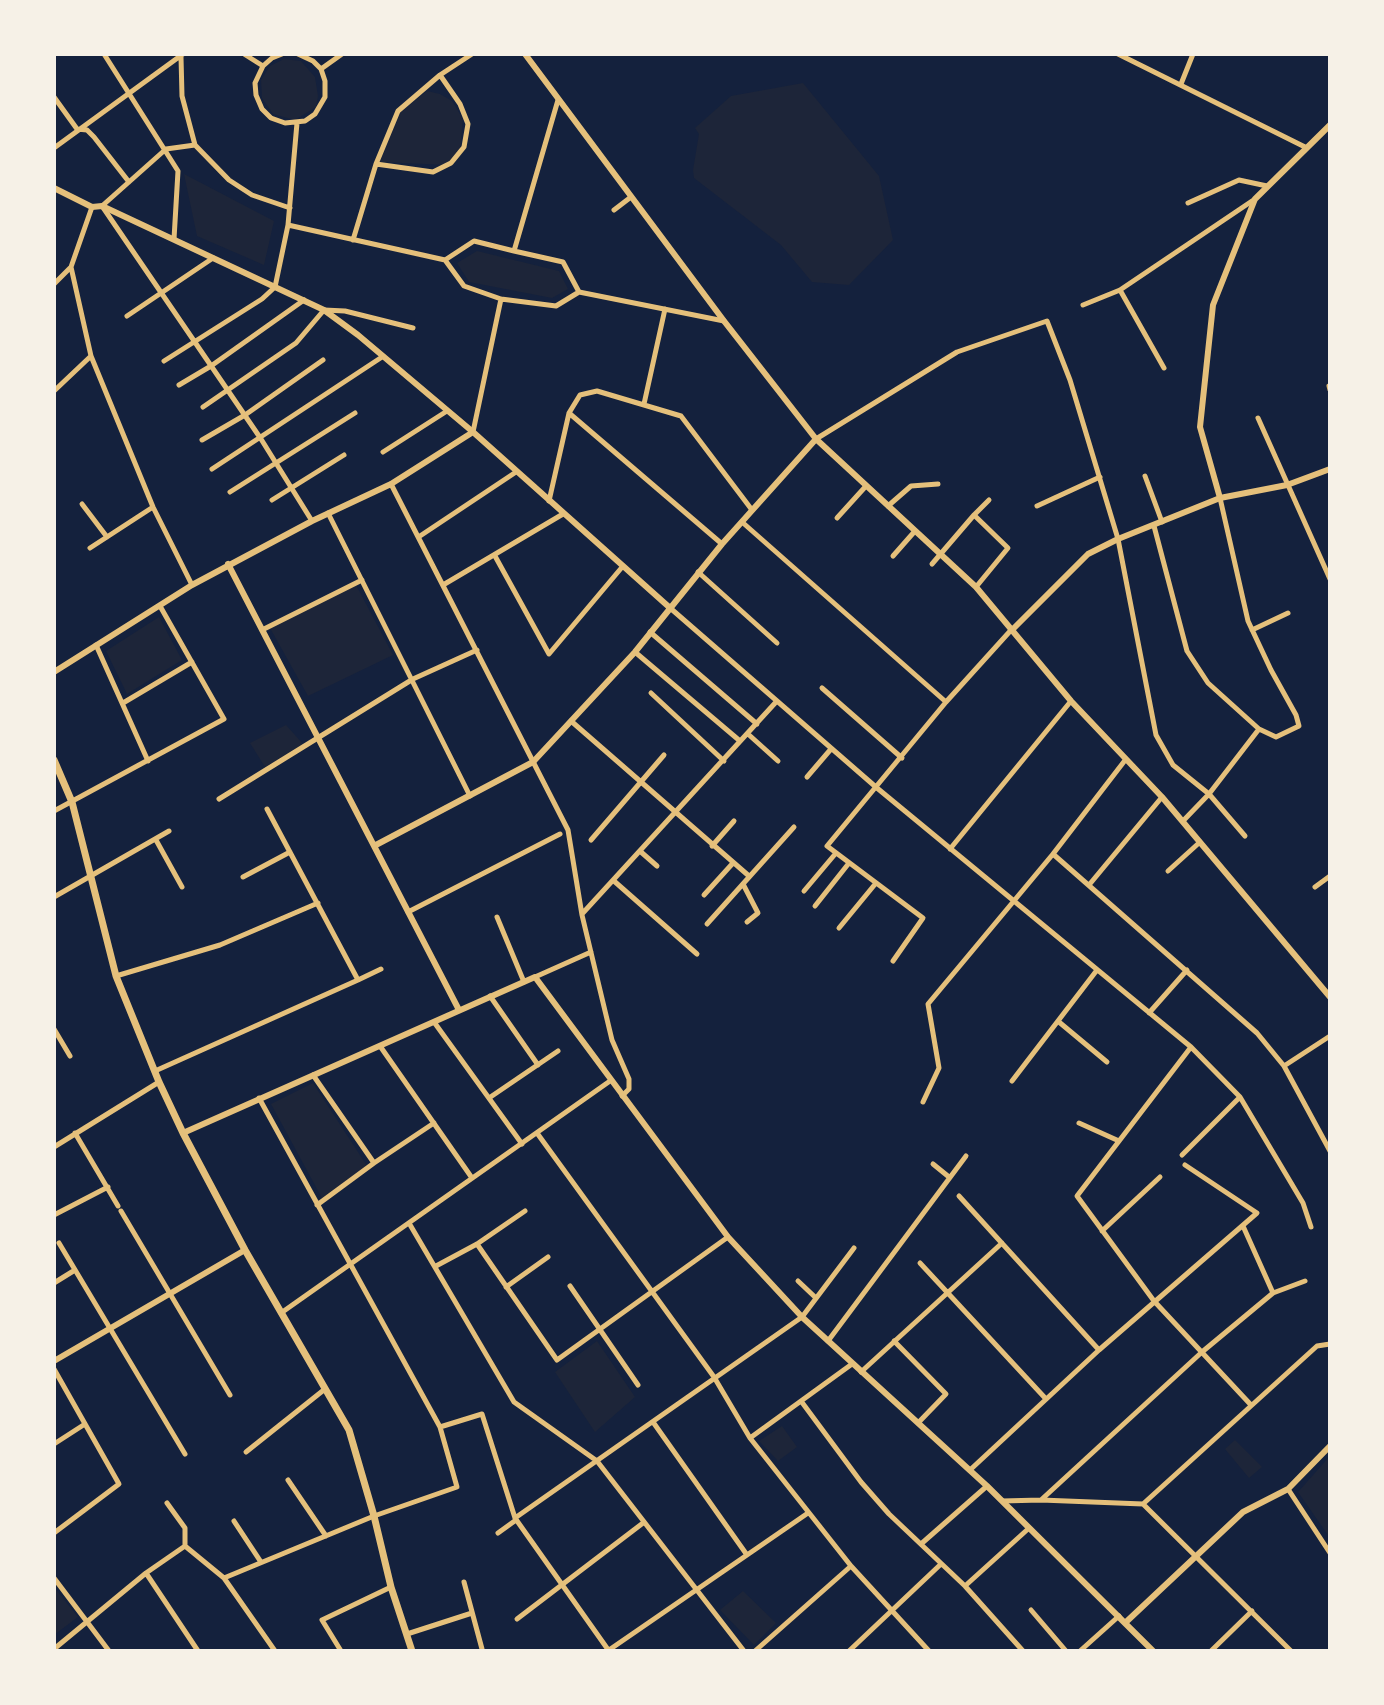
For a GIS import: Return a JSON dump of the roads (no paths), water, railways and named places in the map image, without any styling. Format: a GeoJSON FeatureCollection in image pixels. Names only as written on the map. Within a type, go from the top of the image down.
{"type":"FeatureCollection","features":[{"type":"Feature","properties":{"kind":"main road"},"geometry":{"type":"LineString","coordinates":[[54,760],[72,802],[116,976],[159,1082],[245,1250],[349,1430],[391,1587],[412,1651]]}},
{"type":"Feature","properties":{"kind":"street"},"geometry":{"type":"LineString","coordinates":[[104,54],[176,166],[179,177],[174,239]]}},
{"type":"Feature","properties":{"kind":"street"},"geometry":{"type":"LineString","coordinates":[[244,54],[263,66]]}},
{"type":"Feature","properties":{"kind":"street"},"geometry":{"type":"LineString","coordinates":[[282,54],[263,66],[255,83],[262,109],[271,118],[285,123],[297,123],[315,114],[325,97],[321,69],[298,54]]}},
{"type":"Feature","properties":{"kind":"street"},"geometry":{"type":"LineString","coordinates":[[321,69],[342,54]]}},
{"type":"Feature","properties":{"kind":"street"},"geometry":{"type":"LineString","coordinates":[[353,240],[376,164],[398,111],[440,75],[472,54]]}},
{"type":"Feature","properties":{"kind":"street"},"geometry":{"type":"LineString","coordinates":[[525,54],[816,439],[976,587],[1071,701],[1183,821],[1330,997]]}},
{"type":"Feature","properties":{"kind":"street"},"geometry":{"type":"LineString","coordinates":[[1118,54],[1305,147]]}},
{"type":"Feature","properties":{"kind":"street"},"geometry":{"type":"LineString","coordinates":[[1181,84],[1193,54]]}},
{"type":"Feature","properties":{"kind":"street"},"geometry":{"type":"LineString","coordinates":[[54,148],[182,56]]}},
{"type":"Feature","properties":{"kind":"street"},"geometry":{"type":"LineString","coordinates":[[182,56],[182,96],[195,145],[229,180],[252,195],[290,208]]}},
{"type":"Feature","properties":{"kind":"street"},"geometry":{"type":"LineString","coordinates":[[376,164],[433,172],[451,163],[464,147],[468,124],[460,104],[440,75]]}},
{"type":"Feature","properties":{"kind":"street"},"geometry":{"type":"LineString","coordinates":[[54,97],[77,129],[87,130],[94,137],[129,182]]}},
{"type":"Feature","properties":{"kind":"street"},"geometry":{"type":"LineString","coordinates":[[514,251],[558,100]]}},
{"type":"Feature","properties":{"kind":"street"},"geometry":{"type":"LineString","coordinates":[[164,361],[262,299],[275,287],[288,225],[297,123]]}},
{"type":"Feature","properties":{"kind":"street"},"geometry":{"type":"LineString","coordinates":[[1083,305],[1120,290],[1255,199],[1330,125]]}},
{"type":"Feature","properties":{"kind":"street"},"geometry":{"type":"LineString","coordinates":[[102,206],[166,149],[195,145]]}},
{"type":"Feature","properties":{"kind":"street"},"geometry":{"type":"LineString","coordinates":[[1188,203],[1239,180],[1267,186]]}},
{"type":"Feature","properties":{"kind":"street"},"geometry":{"type":"LineString","coordinates":[[54,188],[92,207],[102,206],[324,310],[473,432],[776,702],[1191,1047],[1240,1097],[1303,1203],[1311,1227]]}},
{"type":"Feature","properties":{"kind":"street"},"geometry":{"type":"LineString","coordinates":[[614,210],[631,197]]}},
{"type":"Feature","properties":{"kind":"street"},"geometry":{"type":"LineString","coordinates":[[1154,526],[1187,651],[1208,683],[1259,729],[1276,737],[1299,726],[1252,630],[1200,427],[1213,305],[1255,199]]}},
{"type":"Feature","properties":{"kind":"street"},"geometry":{"type":"LineString","coordinates":[[102,206],[229,391],[312,521]]}},
{"type":"Feature","properties":{"kind":"street"},"geometry":{"type":"LineString","coordinates":[[54,284],[71,267],[92,207]]}},
{"type":"Feature","properties":{"kind":"street"},"geometry":{"type":"LineString","coordinates":[[288,225],[445,260],[464,286],[501,299],[556,306],[579,292],[724,321]]}},
{"type":"Feature","properties":{"kind":"street"},"geometry":{"type":"LineString","coordinates":[[445,260],[474,241],[563,262],[579,292]]}},
{"type":"Feature","properties":{"kind":"street"},"geometry":{"type":"LineString","coordinates":[[127,316],[214,257]]}},
{"type":"Feature","properties":{"kind":"street"},"geometry":{"type":"LineString","coordinates":[[71,267],[91,356],[153,507],[192,585]]}},
{"type":"Feature","properties":{"kind":"street"},"geometry":{"type":"LineString","coordinates":[[1120,290],[1164,368]]}},
{"type":"Feature","properties":{"kind":"street"},"geometry":{"type":"LineString","coordinates":[[54,672],[228,564],[391,484],[473,432],[501,299]]}},
{"type":"Feature","properties":{"kind":"street"},"geometry":{"type":"LineString","coordinates":[[179,385],[304,300]]}},
{"type":"Feature","properties":{"kind":"street"},"geometry":{"type":"LineString","coordinates":[[644,404],[665,309]]}},
{"type":"Feature","properties":{"kind":"street"},"geometry":{"type":"LineString","coordinates":[[324,310],[345,311],[413,328]]}},
{"type":"Feature","properties":{"kind":"street"},"geometry":{"type":"LineString","coordinates":[[203,407],[296,343],[324,310]]}},
{"type":"Feature","properties":{"kind":"street"},"geometry":{"type":"LineString","coordinates":[[374,846],[533,762],[635,652],[698,572],[816,439],[957,352],[1047,321],[1070,380],[1118,539],[1156,735],[1173,765],[1209,794],[1245,836]]}},
{"type":"Feature","properties":{"kind":"street"},"geometry":{"type":"LineString","coordinates":[[54,391],[91,356]]}},
{"type":"Feature","properties":{"kind":"street"},"geometry":{"type":"LineString","coordinates":[[212,469],[382,357]]}},
{"type":"Feature","properties":{"kind":"street"},"geometry":{"type":"LineString","coordinates":[[202,440],[245,415],[323,360]]}},
{"type":"Feature","properties":{"kind":"street"},"geometry":{"type":"LineString","coordinates":[[548,502],[569,413],[580,395],[597,391],[681,416],[752,510]]}},
{"type":"Feature","properties":{"kind":"street"},"geometry":{"type":"LineString","coordinates":[[383,452],[447,411]]}},
{"type":"Feature","properties":{"kind":"street"},"geometry":{"type":"LineString","coordinates":[[230,492],[355,413]]}},
{"type":"Feature","properties":{"kind":"street"},"geometry":{"type":"LineString","coordinates":[[569,413],[722,544]]}},
{"type":"Feature","properties":{"kind":"street"},"geometry":{"type":"LineString","coordinates":[[1258,418],[1330,579]]}},
{"type":"Feature","properties":{"kind":"street"},"geometry":{"type":"LineString","coordinates":[[272,500],[344,455]]}},
{"type":"Feature","properties":{"kind":"street"},"geometry":{"type":"LineString","coordinates":[[893,961],[923,918],[827,846],[946,702],[1088,554],[1220,498],[1287,485],[1330,469]]}},
{"type":"Feature","properties":{"kind":"street"},"geometry":{"type":"LineString","coordinates":[[420,536],[516,472]]}},
{"type":"Feature","properties":{"kind":"street"},"geometry":{"type":"LineString","coordinates":[[1145,476],[1162,522]]}},
{"type":"Feature","properties":{"kind":"street"},"geometry":{"type":"LineString","coordinates":[[1037,506],[1100,477]]}},
{"type":"Feature","properties":{"kind":"street"},"geometry":{"type":"LineString","coordinates":[[391,484],[568,830],[582,915],[612,1040],[629,1079],[629,1089],[622,1096]]}},
{"type":"Feature","properties":{"kind":"street"},"geometry":{"type":"LineString","coordinates":[[888,506],[911,486],[938,484]]}},
{"type":"Feature","properties":{"kind":"street"},"geometry":{"type":"LineString","coordinates":[[837,518],[866,486]]}},
{"type":"Feature","properties":{"kind":"street"},"geometry":{"type":"LineString","coordinates":[[932,564],[989,500]]}},
{"type":"Feature","properties":{"kind":"street"},"geometry":{"type":"LineString","coordinates":[[82,504],[107,537]]}},
{"type":"Feature","properties":{"kind":"street"},"geometry":{"type":"LineString","coordinates":[[90,548],[153,507]]}},
{"type":"Feature","properties":{"kind":"street"},"geometry":{"type":"LineString","coordinates":[[328,513],[470,796]]}},
{"type":"Feature","properties":{"kind":"street"},"geometry":{"type":"LineString","coordinates":[[443,585],[563,514]]}},
{"type":"Feature","properties":{"kind":"street"},"geometry":{"type":"LineString","coordinates":[[974,515],[1008,548],[976,587]]}},
{"type":"Feature","properties":{"kind":"street"},"geometry":{"type":"LineString","coordinates":[[742,522],[946,702]]}},
{"type":"Feature","properties":{"kind":"street"},"geometry":{"type":"LineString","coordinates":[[893,556],[915,531]]}},
{"type":"Feature","properties":{"kind":"street"},"geometry":{"type":"LineString","coordinates":[[495,556],[549,654],[623,566]]}},
{"type":"Feature","properties":{"kind":"street"},"geometry":{"type":"LineString","coordinates":[[228,564],[459,1010]]}},
{"type":"Feature","properties":{"kind":"street"},"geometry":{"type":"LineString","coordinates":[[698,572],[777,643]]}},
{"type":"Feature","properties":{"kind":"street"},"geometry":{"type":"LineString","coordinates":[[262,630],[362,580]]}},
{"type":"Feature","properties":{"kind":"street"},"geometry":{"type":"LineString","coordinates":[[54,811],[224,719],[160,606]]}},
{"type":"Feature","properties":{"kind":"street"},"geometry":{"type":"LineString","coordinates":[[1252,630],[1288,613]]}},
{"type":"Feature","properties":{"kind":"street"},"geometry":{"type":"LineString","coordinates":[[650,632],[757,724]]}},
{"type":"Feature","properties":{"kind":"street"},"geometry":{"type":"LineString","coordinates":[[96,645],[149,761]]}},
{"type":"Feature","properties":{"kind":"street"},"geometry":{"type":"LineString","coordinates":[[219,799],[413,679],[477,650]]}},
{"type":"Feature","properties":{"kind":"street"},"geometry":{"type":"LineString","coordinates":[[635,652],[740,741]]}},
{"type":"Feature","properties":{"kind":"street"},"geometry":{"type":"LineString","coordinates":[[123,703],[192,662]]}},
{"type":"Feature","properties":{"kind":"street"},"geometry":{"type":"LineString","coordinates":[[822,688],[902,758]]}},
{"type":"Feature","properties":{"kind":"street"},"geometry":{"type":"LineString","coordinates":[[651,693],[724,761]]}},
{"type":"Feature","properties":{"kind":"street"},"geometry":{"type":"LineString","coordinates":[[950,849],[1071,701]]}},
{"type":"Feature","properties":{"kind":"street"},"geometry":{"type":"LineString","coordinates":[[582,915],[776,702]]}},
{"type":"Feature","properties":{"kind":"street"},"geometry":{"type":"LineString","coordinates":[[571,721],[749,876]]}},
{"type":"Feature","properties":{"kind":"street"},"geometry":{"type":"LineString","coordinates":[[1183,821],[1209,794],[1259,729]]}},
{"type":"Feature","properties":{"kind":"street"},"geometry":{"type":"LineString","coordinates":[[748,734],[778,761]]}},
{"type":"Feature","properties":{"kind":"street"},"geometry":{"type":"LineString","coordinates":[[807,777],[831,749]]}},
{"type":"Feature","properties":{"kind":"street"},"geometry":{"type":"LineString","coordinates":[[591,840],[664,755]]}},
{"type":"Feature","properties":{"kind":"street"},"geometry":{"type":"LineString","coordinates":[[923,1102],[939,1068],[928,1004],[1053,854],[1127,758]]}},
{"type":"Feature","properties":{"kind":"street"},"geometry":{"type":"LineString","coordinates":[[1089,885],[1162,797]]}},
{"type":"Feature","properties":{"kind":"street"},"geometry":{"type":"LineString","coordinates":[[267,809],[358,980]]}},
{"type":"Feature","properties":{"kind":"street"},"geometry":{"type":"LineString","coordinates":[[712,846],[734,821]]}},
{"type":"Feature","properties":{"kind":"street"},"geometry":{"type":"LineString","coordinates":[[707,924],[794,827]]}},
{"type":"Feature","properties":{"kind":"street"},"geometry":{"type":"LineString","coordinates":[[54,897],[169,831]]}},
{"type":"Feature","properties":{"kind":"street"},"geometry":{"type":"LineString","coordinates":[[408,912],[560,834]]}},
{"type":"Feature","properties":{"kind":"street"},"geometry":{"type":"LineString","coordinates":[[156,840],[182,887]]}},
{"type":"Feature","properties":{"kind":"street"},"geometry":{"type":"LineString","coordinates":[[1168,871],[1200,842]]}},
{"type":"Feature","properties":{"kind":"street"},"geometry":{"type":"LineString","coordinates":[[243,877],[290,852]]}},
{"type":"Feature","properties":{"kind":"street"},"geometry":{"type":"LineString","coordinates":[[641,852],[657,866]]}},
{"type":"Feature","properties":{"kind":"street"},"geometry":{"type":"LineString","coordinates":[[804,891],[836,853]]}},
{"type":"Feature","properties":{"kind":"street"},"geometry":{"type":"LineString","coordinates":[[1053,854],[1257,1033],[1284,1066],[1330,1151]]}},
{"type":"Feature","properties":{"kind":"street"},"geometry":{"type":"LineString","coordinates":[[704,895],[733,863]]}},
{"type":"Feature","properties":{"kind":"street"},"geometry":{"type":"LineString","coordinates":[[815,906],[849,863]]}},
{"type":"Feature","properties":{"kind":"street"},"geometry":{"type":"LineString","coordinates":[[1315,887],[1330,876]]}},
{"type":"Feature","properties":{"kind":"street"},"geometry":{"type":"LineString","coordinates":[[614,881],[697,954]]}},
{"type":"Feature","properties":{"kind":"street"},"geometry":{"type":"LineString","coordinates":[[839,928],[876,883]]}},
{"type":"Feature","properties":{"kind":"street"},"geometry":{"type":"LineString","coordinates":[[743,884],[758,913],[747,922]]}},
{"type":"Feature","properties":{"kind":"street"},"geometry":{"type":"LineString","coordinates":[[116,976],[220,945],[318,903]]}},
{"type":"Feature","properties":{"kind":"street"},"geometry":{"type":"LineString","coordinates":[[497,917],[524,982]]}},
{"type":"Feature","properties":{"kind":"street"},"geometry":{"type":"LineString","coordinates":[[183,1133],[591,952]]}},
{"type":"Feature","properties":{"kind":"street"},"geometry":{"type":"LineString","coordinates":[[155,1071],[381,969]]}},
{"type":"Feature","properties":{"kind":"street"},"geometry":{"type":"LineString","coordinates":[[1012,1081],[1097,970]]}},
{"type":"Feature","properties":{"kind":"street"},"geometry":{"type":"LineString","coordinates":[[1149,1013],[1187,970]]}},
{"type":"Feature","properties":{"kind":"street"},"geometry":{"type":"LineString","coordinates":[[535,977],[728,1237],[802,1317],[987,1486],[1153,1651]]}},
{"type":"Feature","properties":{"kind":"street"},"geometry":{"type":"LineString","coordinates":[[490,996],[538,1065]]}},
{"type":"Feature","properties":{"kind":"street"},"geometry":{"type":"LineString","coordinates":[[434,1021],[522,1144]]}},
{"type":"Feature","properties":{"kind":"street"},"geometry":{"type":"LineString","coordinates":[[1059,1022],[1107,1062]]}},
{"type":"Feature","properties":{"kind":"street"},"geometry":{"type":"LineString","coordinates":[[54,1029],[70,1056]]}},
{"type":"Feature","properties":{"kind":"street"},"geometry":{"type":"LineString","coordinates":[[1284,1066],[1330,1036]]}},
{"type":"Feature","properties":{"kind":"street"},"geometry":{"type":"LineString","coordinates":[[380,1046],[472,1178]]}},
{"type":"Feature","properties":{"kind":"street"},"geometry":{"type":"LineString","coordinates":[[1191,1047],[1077,1196],[1154,1301],[1251,1405]]}},
{"type":"Feature","properties":{"kind":"street"},"geometry":{"type":"LineString","coordinates":[[489,1098],[558,1051]]}},
{"type":"Feature","properties":{"kind":"street"},"geometry":{"type":"LineString","coordinates":[[313,1075],[374,1163]]}},
{"type":"Feature","properties":{"kind":"street"},"geometry":{"type":"LineString","coordinates":[[280,1313],[610,1081]]}},
{"type":"Feature","properties":{"kind":"street"},"geometry":{"type":"LineString","coordinates":[[54,1147],[159,1082]]}},
{"type":"Feature","properties":{"kind":"street"},"geometry":{"type":"LineString","coordinates":[[1182,1155],[1240,1097]]}},
{"type":"Feature","properties":{"kind":"street"},"geometry":{"type":"LineString","coordinates":[[224,1578],[374,1516],[457,1487],[440,1427],[259,1098]]}},
{"type":"Feature","properties":{"kind":"street"},"geometry":{"type":"LineString","coordinates":[[317,1205],[434,1123]]}},
{"type":"Feature","properties":{"kind":"street"},"geometry":{"type":"LineString","coordinates":[[1079,1123],[1119,1141]]}},
{"type":"Feature","properties":{"kind":"street"},"geometry":{"type":"LineString","coordinates":[[75,1133],[230,1395]]}},
{"type":"Feature","properties":{"kind":"street"},"geometry":{"type":"LineString","coordinates":[[537,1133],[714,1377],[750,1438],[851,1566],[929,1651]]}},
{"type":"Feature","properties":{"kind":"street"},"geometry":{"type":"LineString","coordinates":[[828,1341],[966,1156]]}},
{"type":"Feature","properties":{"kind":"street"},"geometry":{"type":"LineString","coordinates":[[933,1164],[949,1177]]}},
{"type":"Feature","properties":{"kind":"street"},"geometry":{"type":"LineString","coordinates":[[970,1470],[1099,1350],[1257,1213],[1185,1165]]}},
{"type":"Feature","properties":{"kind":"street"},"geometry":{"type":"LineString","coordinates":[[1102,1231],[1160,1177]]}},
{"type":"Feature","properties":{"kind":"street"},"geometry":{"type":"LineString","coordinates":[[54,1215],[108,1187]]}},
{"type":"Feature","properties":{"kind":"street"},"geometry":{"type":"LineString","coordinates":[[959,1196],[1099,1350]]}},
{"type":"Feature","properties":{"kind":"street"},"geometry":{"type":"LineString","coordinates":[[436,1266],[477,1244],[525,1211]]}},
{"type":"Feature","properties":{"kind":"street"},"geometry":{"type":"LineString","coordinates":[[409,1223],[514,1402],[597,1461],[744,1651]]}},
{"type":"Feature","properties":{"kind":"street"},"geometry":{"type":"LineString","coordinates":[[1243,1226],[1273,1293]]}},
{"type":"Feature","properties":{"kind":"street"},"geometry":{"type":"LineString","coordinates":[[477,1244],[557,1360],[728,1237]]}},
{"type":"Feature","properties":{"kind":"street"},"geometry":{"type":"LineString","coordinates":[[59,1243],[185,1454]]}},
{"type":"Feature","properties":{"kind":"street"},"geometry":{"type":"LineString","coordinates":[[860,1372],[1002,1243]]}},
{"type":"Feature","properties":{"kind":"street"},"geometry":{"type":"LineString","coordinates":[[498,1533],[802,1317],[854,1248]]}},
{"type":"Feature","properties":{"kind":"street"},"geometry":{"type":"LineString","coordinates":[[54,1361],[245,1250]]}},
{"type":"Feature","properties":{"kind":"street"},"geometry":{"type":"LineString","coordinates":[[506,1287],[548,1257]]}},
{"type":"Feature","properties":{"kind":"street"},"geometry":{"type":"LineString","coordinates":[[920,1263],[1046,1399]]}},
{"type":"Feature","properties":{"kind":"street"},"geometry":{"type":"LineString","coordinates":[[54,1283],[75,1270]]}},
{"type":"Feature","properties":{"kind":"street"},"geometry":{"type":"LineString","coordinates":[[798,1281],[816,1298]]}},
{"type":"Feature","properties":{"kind":"street"},"geometry":{"type":"LineString","coordinates":[[1041,1500],[1202,1352],[1273,1293],[1305,1281]]}},
{"type":"Feature","properties":{"kind":"street"},"geometry":{"type":"LineString","coordinates":[[570,1286],[638,1385]]}},
{"type":"Feature","properties":{"kind":"street"},"geometry":{"type":"LineString","coordinates":[[894,1341],[946,1394],[918,1423]]}},
{"type":"Feature","properties":{"kind":"street"},"geometry":{"type":"LineString","coordinates":[[1143,1504],[1317,1346],[1330,1344]]}},
{"type":"Feature","properties":{"kind":"street"},"geometry":{"type":"LineString","coordinates":[[750,1438],[852,1364]]}},
{"type":"Feature","properties":{"kind":"street"},"geometry":{"type":"LineString","coordinates":[[54,1369],[119,1484],[54,1533]]}},
{"type":"Feature","properties":{"kind":"street"},"geometry":{"type":"LineString","coordinates":[[246,1452],[325,1389]]}},
{"type":"Feature","properties":{"kind":"street"},"geometry":{"type":"LineString","coordinates":[[801,1401],[861,1482],[965,1586],[1023,1651]]}},
{"type":"Feature","properties":{"kind":"street"},"geometry":{"type":"LineString","coordinates":[[440,1427],[482,1414],[516,1519],[609,1651],[808,1513]]}},
{"type":"Feature","properties":{"kind":"street"},"geometry":{"type":"LineString","coordinates":[[653,1422],[747,1555]]}},
{"type":"Feature","properties":{"kind":"street"},"geometry":{"type":"LineString","coordinates":[[54,1444],[85,1424]]}},
{"type":"Feature","properties":{"kind":"street"},"geometry":{"type":"LineString","coordinates":[[1125,1623],[1243,1512],[1288,1489],[1330,1446]]}},
{"type":"Feature","properties":{"kind":"street"},"geometry":{"type":"LineString","coordinates":[[288,1480],[326,1536]]}},
{"type":"Feature","properties":{"kind":"street"},"geometry":{"type":"LineString","coordinates":[[921,1544],[987,1486]]}},
{"type":"Feature","properties":{"kind":"street"},"geometry":{"type":"LineString","coordinates":[[1288,1489],[1330,1553]]}},
{"type":"Feature","properties":{"kind":"street"},"geometry":{"type":"LineString","coordinates":[[1002,1501],[1143,1504],[1291,1651]]}},
{"type":"Feature","properties":{"kind":"street"},"geometry":{"type":"LineString","coordinates":[[167,1503],[185,1528],[185,1546]]}},
{"type":"Feature","properties":{"kind":"street"},"geometry":{"type":"LineString","coordinates":[[234,1521],[261,1562]]}},
{"type":"Feature","properties":{"kind":"street"},"geometry":{"type":"LineString","coordinates":[[517,1619],[643,1523]]}},
{"type":"Feature","properties":{"kind":"street"},"geometry":{"type":"LineString","coordinates":[[965,1586],[1028,1529]]}},
{"type":"Feature","properties":{"kind":"street"},"geometry":{"type":"LineString","coordinates":[[54,1649],[146,1573],[185,1546]]}},
{"type":"Feature","properties":{"kind":"street"},"geometry":{"type":"LineString","coordinates":[[185,1546],[224,1578],[275,1651]]}},
{"type":"Feature","properties":{"kind":"street"},"geometry":{"type":"LineString","coordinates":[[849,1651],[941,1564]]}},
{"type":"Feature","properties":{"kind":"street"},"geometry":{"type":"LineString","coordinates":[[755,1651],[851,1566]]}},
{"type":"Feature","properties":{"kind":"street"},"geometry":{"type":"LineString","coordinates":[[146,1573],[198,1651]]}},
{"type":"Feature","properties":{"kind":"street"},"geometry":{"type":"LineString","coordinates":[[54,1578],[109,1651]]}},
{"type":"Feature","properties":{"kind":"street"},"geometry":{"type":"LineString","coordinates":[[464,1582],[482,1649]]}},
{"type":"Feature","properties":{"kind":"street"},"geometry":{"type":"LineString","coordinates":[[341,1651],[322,1620],[391,1587]]}},
{"type":"Feature","properties":{"kind":"street"},"geometry":{"type":"LineString","coordinates":[[1031,1610],[1066,1651]]}},
{"type":"Feature","properties":{"kind":"street"},"geometry":{"type":"LineString","coordinates":[[1211,1651],[1252,1611]]}},
{"type":"Feature","properties":{"kind":"street"},"geometry":{"type":"LineString","coordinates":[[407,1634],[472,1613]]}},
{"type":"Feature","properties":{"kind":"street"},"geometry":{"type":"LineString","coordinates":[[1080,1651],[1119,1616]]}},
{"type":"Feature","properties":{"kind":"street"},"geometry":{"type":"LineString","coordinates":[[730,1651],[739,1644]]}}]}
